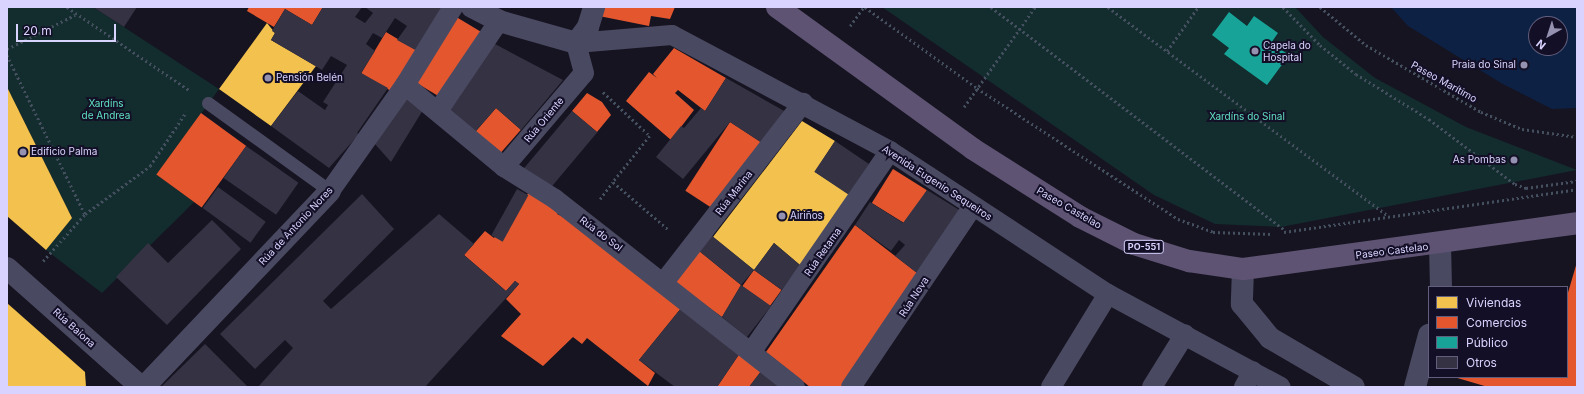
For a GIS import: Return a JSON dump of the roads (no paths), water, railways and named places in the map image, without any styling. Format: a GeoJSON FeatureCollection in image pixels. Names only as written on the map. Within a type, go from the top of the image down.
{"type":"FeatureCollection","features":[{"type":"Feature","properties":{"kind":"main road","name":"Paseo Castelao"},"geometry":{"type":"LineString","coordinates":[[777,7],[947,130],[1080,217],[1134,244],[1189,261],[1243,269],[1440,244],[1577,223]]}},
{"type":"Feature","properties":{"kind":"street","name":"Rúa de Antonio Nores"},"geometry":{"type":"LineString","coordinates":[[143,387],[330,191],[405,85],[453,7]]}},
{"type":"Feature","properties":{"kind":"street"},"geometry":{"type":"LineString","coordinates":[[472,7],[499,21],[576,43],[588,27],[594,7]]}},
{"type":"Feature","properties":{"kind":"street"},"geometry":{"type":"LineString","coordinates":[[438,111],[499,21]]}},
{"type":"Feature","properties":{"kind":"street","name":"Avenida Eugenio Sequeiros"},"geometry":{"type":"LineString","coordinates":[[576,43],[672,35],[803,103],[890,151],[1108,294],[1185,334],[1248,379],[1281,387]]}},
{"type":"Feature","properties":{"kind":"street","name":"Rúa Oriente"},"geometry":{"type":"LineString","coordinates":[[504,167],[584,73],[576,43]]}},
{"type":"Feature","properties":{"kind":"street","name":"Rúa do Sol"},"geometry":{"type":"LineString","coordinates":[[405,85],[504,167],[555,199],[752,351],[794,387]]}},
{"type":"Feature","properties":{"kind":"street","name":"Rúa Marina"},"geometry":{"type":"LineString","coordinates":[[664,282],[803,103]]}},
{"type":"Feature","properties":{"kind":"street","name":"Rúa Retama"},"geometry":{"type":"LineString","coordinates":[[752,351],[890,151]]}},
{"type":"Feature","properties":{"kind":"street","name":"Rúa Nova"},"geometry":{"type":"LineString","coordinates":[[851,387],[973,206]]}},
{"type":"Feature","properties":{"kind":"street"},"geometry":{"type":"LineString","coordinates":[[1440,244],[1442,286]]}},
{"type":"Feature","properties":{"kind":"street","name":"Rúa Baiona"},"geometry":{"type":"LineString","coordinates":[[7,268],[143,387]]}},
{"type":"Feature","properties":{"kind":"street"},"geometry":{"type":"LineString","coordinates":[[1243,269],[1242,304],[1270,338],[1354,387]]}},
{"type":"Feature","properties":{"kind":"street"},"geometry":{"type":"LineString","coordinates":[[1051,387],[1108,294]]}},
{"type":"Feature","properties":{"kind":"street"},"geometry":{"type":"LineString","coordinates":[[1152,387],[1185,334]]}},
{"type":"Feature","properties":{"kind":"street"},"geometry":{"type":"LineString","coordinates":[[1415,387],[1428,340]]}},
{"type":"Feature","properties":{"kind":"lane"},"geometry":{"type":"LineString","coordinates":[[208,103],[330,191]]}},
{"type":"Feature","properties":{"kind":"water","name":"Praia do Sinal"},"geometry":{"type":"Polygon","coordinates":[[[1391,7],[1577,7],[1577,108],[1552,109],[1501,83],[1408,26],[1391,7]]]}},
{"type":"Feature","properties":{"kind":"place","name":"Capela do Hospital"},"geometry":{"type":"Point","coordinates":[1255,51]}},
{"type":"Feature","properties":{"kind":"place","name":"Praia do Sinal"},"geometry":{"type":"Point","coordinates":[1524,65]}},
{"type":"Feature","properties":{"kind":"place","name":"Pensión Belén"},"geometry":{"type":"Point","coordinates":[268,78]}},
{"type":"Feature","properties":{"kind":"place","name":"Edificio Palma"},"geometry":{"type":"Point","coordinates":[23,152]}},
{"type":"Feature","properties":{"kind":"place","name":"As Pombas"},"geometry":{"type":"Point","coordinates":[1514,160]}},
{"type":"Feature","properties":{"kind":"place","name":"Airiños"},"geometry":{"type":"Point","coordinates":[782,216]}},
{"type":"Feature","properties":{"kind":"park label","name":"Xardíns de Andrea"},"geometry":{"type":"Point","coordinates":[106,108]}},
{"type":"Feature","properties":{"kind":"park label","name":"Xardíns do Sinal"},"geometry":{"type":"Point","coordinates":[1247,117]}}]}
